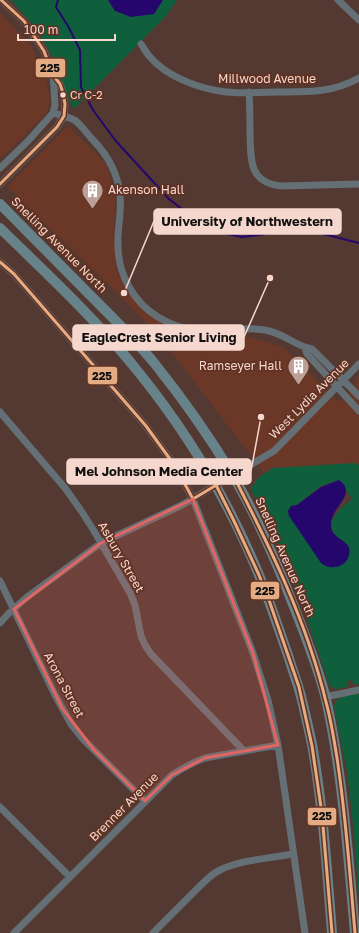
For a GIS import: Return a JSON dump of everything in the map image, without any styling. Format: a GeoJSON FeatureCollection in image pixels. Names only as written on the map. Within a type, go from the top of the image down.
{"type":"FeatureCollection","features":[{"type":"Feature","properties":{"kind":"highway","name":"Snelling Avenue North"},"geometry":{"type":"LineString","coordinates":[[0,204],[134,339],[163,374],[194,416],[233,475],[258,523],[288,591],[314,661],[325,697],[340,779],[348,848],[355,933]]}},
{"type":"Feature","properties":{"kind":"highway"},"geometry":{"type":"LineString","coordinates":[[0,228],[96,324],[139,372],[190,442],[216,485],[238,528],[273,610],[299,687],[312,746],[322,814],[332,933]]}},
{"type":"Feature","properties":{"kind":"street"},"geometry":{"type":"LineString","coordinates":[[0,168],[28,141],[53,113],[55,105],[53,75],[44,51],[24,21],[1,0]]}},
{"type":"Feature","properties":{"kind":"street"},"geometry":{"type":"LineString","coordinates":[[338,0],[359,20]]}},
{"type":"Feature","properties":{"kind":"street","name":"Millwood Avenue"},"geometry":{"type":"LineString","coordinates":[[141,44],[149,56],[169,72],[197,86],[212,90],[227,92],[311,92],[326,90],[350,83],[359,78]]}},
{"type":"Feature","properties":{"kind":"street"},"geometry":{"type":"LineString","coordinates":[[0,184],[57,127],[64,116],[65,104],[63,93],[60,84],[53,75]]}},
{"type":"Feature","properties":{"kind":"street"},"geometry":{"type":"LineString","coordinates":[[250,92],[251,162],[256,174],[261,179],[274,186],[359,184]]}},
{"type":"Feature","properties":{"kind":"street"},"geometry":{"type":"LineString","coordinates":[[53,113],[75,121],[102,150],[109,160],[118,182],[120,199],[119,259],[126,281],[139,301],[157,316],[167,322],[183,328],[201,331],[255,328],[281,335],[305,348],[312,349],[359,396]]}},
{"type":"Feature","properties":{"kind":"street"},"geometry":{"type":"LineString","coordinates":[[0,262],[14,274],[146,426],[175,466],[193,499],[260,670],[268,700],[278,745],[305,933]]}},
{"type":"Feature","properties":{"kind":"street"},"geometry":{"type":"LineString","coordinates":[[305,348],[307,354],[359,411]]}},
{"type":"Feature","properties":{"kind":"street","name":"West Lydia Avenue"},"geometry":{"type":"LineString","coordinates":[[193,499],[274,451],[359,364]]}},
{"type":"Feature","properties":{"kind":"street","name":"Asbury Street"},"geometry":{"type":"LineString","coordinates":[[0,412],[65,488],[82,512],[130,593],[135,605],[141,636],[151,654],[244,751]]}},
{"type":"Feature","properties":{"kind":"street"},"geometry":{"type":"LineString","coordinates":[[0,623],[33,592],[101,543],[193,499]]}},
{"type":"Feature","properties":{"kind":"street","name":"Arona Street"},"geometry":{"type":"LineString","coordinates":[[0,582],[55,695],[71,724],[82,738],[145,801]]}},
{"type":"Feature","properties":{"kind":"street"},"geometry":{"type":"LineString","coordinates":[[325,697],[359,690]]}},
{"type":"Feature","properties":{"kind":"street","name":"Brenner Avenue"},"geometry":{"type":"LineString","coordinates":[[14,933],[172,775],[182,768],[205,758],[278,745]]}},
{"type":"Feature","properties":{"kind":"street"},"geometry":{"type":"LineString","coordinates":[[0,807],[70,877]]}},
{"type":"Feature","properties":{"kind":"street"},"geometry":{"type":"LineString","coordinates":[[153,933],[203,883],[220,870],[242,863],[293,854]]}},
{"type":"Feature","properties":{"kind":"highlighted area"},"geometry":{"type":"Polygon","coordinates":[[[193,499],[253,653],[278,745],[205,758],[172,775],[145,801],[94,750],[62,708],[14,609],[101,543],[193,499]]]}},
{"type":"Feature","properties":{"kind":"shaded area"},"geometry":{"type":"Polygon","coordinates":[[[108,0],[163,0],[154,14],[131,17],[115,11],[108,0]]]}},
{"type":"Feature","properties":{"kind":"shaded area"},"geometry":{"type":"Polygon","coordinates":[[[0,13],[31,46],[46,78],[50,99],[47,113],[0,159],[0,13]]]}},
{"type":"Feature","properties":{"kind":"shaded area"},"geometry":{"type":"Polygon","coordinates":[[[68,126],[107,165],[116,199],[114,222],[116,269],[140,309],[180,334],[239,334],[283,347],[339,402],[356,385],[355,380],[359,376],[359,465],[355,463],[272,468],[265,474],[157,333],[7,187],[68,126]]]}},
{"type":"Feature","properties":{"kind":"shaded area"},"geometry":{"type":"Polygon","coordinates":[[[339,480],[344,485],[346,491],[345,496],[332,519],[331,526],[335,535],[349,547],[350,552],[347,560],[343,564],[336,567],[330,567],[321,563],[289,516],[288,511],[291,506],[297,505],[321,487],[339,480]]]}},
{"type":"Feature","properties":{"kind":"green space"},"geometry":{"type":"Polygon","coordinates":[[[11,0],[177,0],[167,15],[74,109],[68,99],[49,50],[36,28],[11,0]]]}},
{"type":"Feature","properties":{"kind":"green space"},"geometry":{"type":"Polygon","coordinates":[[[355,463],[359,465],[359,684],[355,685],[351,680],[348,681],[347,687],[335,689],[329,684],[300,598],[275,537],[251,490],[251,485],[254,485],[257,479],[272,468],[355,463]],[[339,480],[321,486],[296,506],[293,505],[288,511],[344,542],[332,530],[331,525],[340,509],[352,499],[339,480]]]}},
{"type":"Feature","properties":{"kind":"green space"},"geometry":{"type":"Polygon","coordinates":[[[359,694],[359,897],[347,772],[334,707],[337,700],[340,698],[359,694]]]}},
{"type":"Feature","properties":{"kind":"waterway"},"geometry":{"type":"LineString","coordinates":[[58,0],[56,7],[68,26],[80,50],[81,87],[93,110],[115,140],[169,199],[209,230],[242,237],[304,229],[359,243]]}},
{"type":"Feature","properties":{"kind":"transit line","name":"225"},"geometry":{"type":"LineString","coordinates":[[0,184],[57,127],[64,116],[65,104],[60,84],[53,75],[44,51],[24,21],[1,0]]}},
{"type":"Feature","properties":{"kind":"transit line","name":"225"},"geometry":{"type":"LineString","coordinates":[[0,262],[14,274],[146,426],[175,466],[193,499]]}},
{"type":"Feature","properties":{"kind":"transit line","name":"225"},"geometry":{"type":"LineString","coordinates":[[193,499],[233,475],[274,557],[309,643],[328,709],[334,737],[345,824],[355,933]]}},
{"type":"Feature","properties":{"kind":"transit line","name":"225"},"geometry":{"type":"LineString","coordinates":[[216,485],[259,575],[299,687],[312,746],[322,814],[332,933]]}},
{"type":"Feature","properties":{"kind":"place","name":"Cr C-2"},"geometry":{"type":"Point","coordinates":[63,95]}},
{"type":"Feature","properties":{"kind":"place","name":"Akenson Hall"},"geometry":{"type":"Point","coordinates":[92,210]}},
{"type":"Feature","properties":{"kind":"place","name":"EagleCrest Senior Living"},"geometry":{"type":"Point","coordinates":[270,278]}},
{"type":"Feature","properties":{"kind":"place","name":"University of Northwestern"},"geometry":{"type":"Point","coordinates":[124,293]}},
{"type":"Feature","properties":{"kind":"place","name":"Ramseyer Hall"},"geometry":{"type":"Point","coordinates":[298,386]}},
{"type":"Feature","properties":{"kind":"place","name":"Mel Johnson Media Center"},"geometry":{"type":"Point","coordinates":[261,417]}}]}
